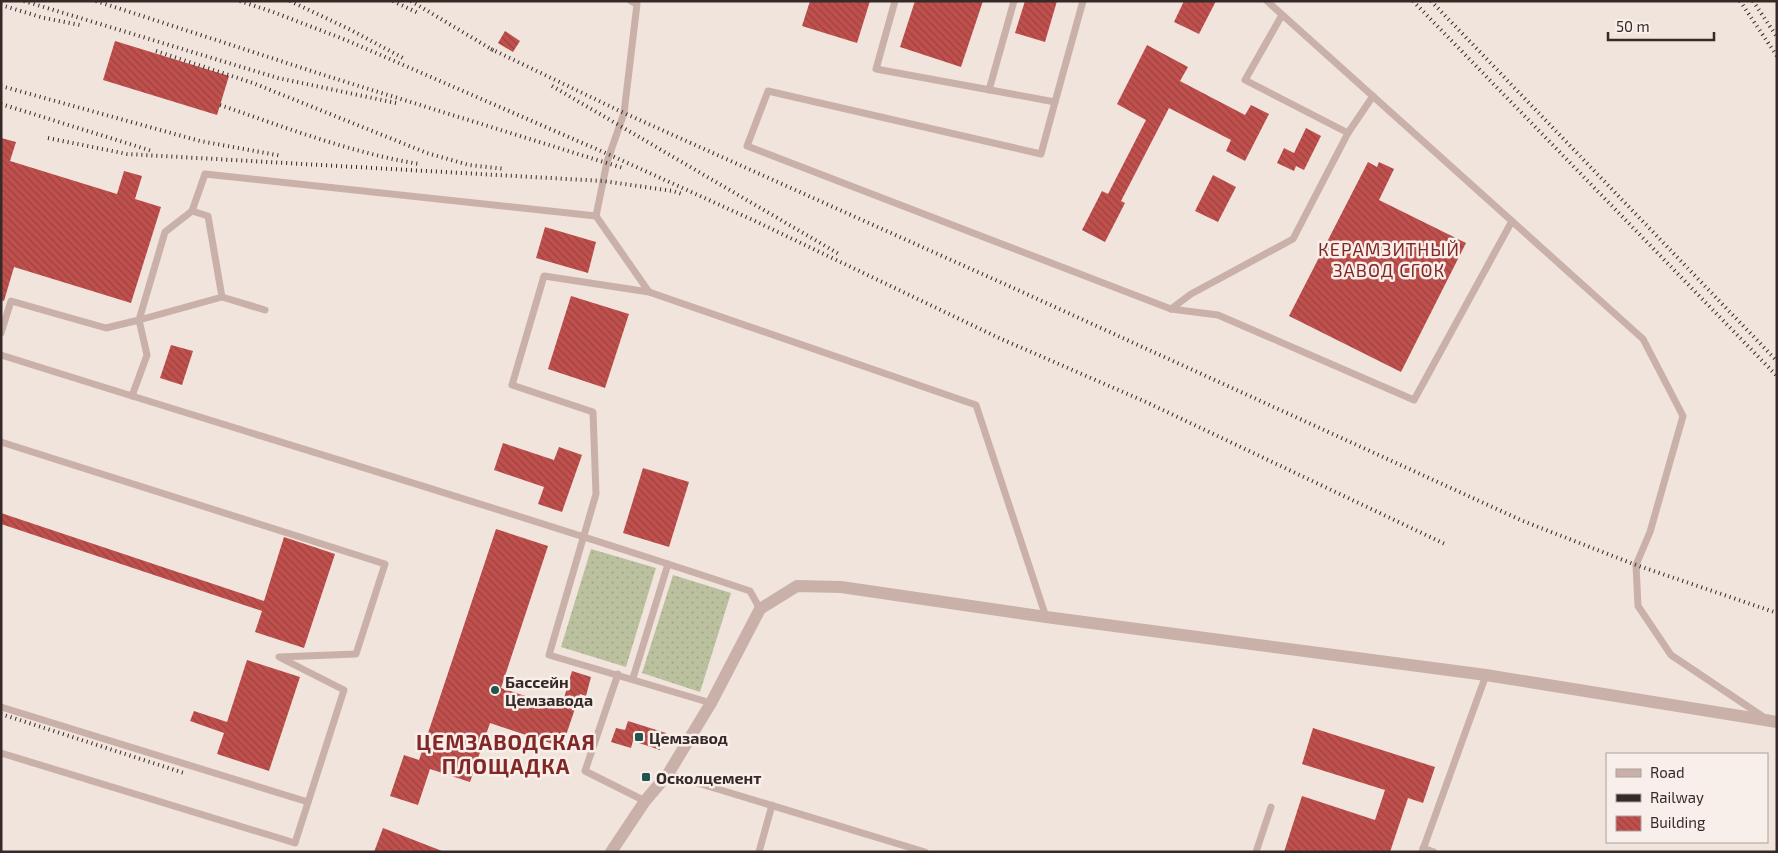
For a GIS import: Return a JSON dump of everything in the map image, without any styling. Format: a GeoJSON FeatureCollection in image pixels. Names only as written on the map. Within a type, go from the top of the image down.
{"type":"FeatureCollection","features":[{"type":"Feature","properties":{"kind":"street"},"geometry":{"type":"LineString","coordinates":[[611,852],[645,801],[668,774],[711,703],[760,609],[797,586],[841,587],[1046,617],[1486,675],[1772,721]]}},
{"type":"Feature","properties":{"kind":"lane"},"geometry":{"type":"LineString","coordinates":[[631,1],[637,4],[624,113],[607,162],[596,216],[649,292]]}},
{"type":"Feature","properties":{"kind":"lane"},"geometry":{"type":"LineString","coordinates":[[895,1],[876,69],[1055,102]]}},
{"type":"Feature","properties":{"kind":"lane"},"geometry":{"type":"LineString","coordinates":[[989,90],[1014,1]]}},
{"type":"Feature","properties":{"kind":"lane"},"geometry":{"type":"LineString","coordinates":[[1083,1],[1041,154],[768,91],[747,146],[1171,309],[1218,315],[1414,400],[1512,221]]}},
{"type":"Feature","properties":{"kind":"lane"},"geometry":{"type":"LineString","coordinates":[[1267,1],[1643,340],[1683,416],[1650,532],[1636,565],[1638,606],[1671,655],[1772,721]]}},
{"type":"Feature","properties":{"kind":"lane"},"geometry":{"type":"LineString","coordinates":[[1282,15],[1245,80],[1348,132]]}},
{"type":"Feature","properties":{"kind":"lane"},"geometry":{"type":"LineString","coordinates":[[1171,309],[1191,294],[1293,239],[1348,132],[1373,96]]}},
{"type":"Feature","properties":{"kind":"lane"},"geometry":{"type":"LineString","coordinates":[[132,396],[147,355],[139,320],[165,232],[192,211],[205,174],[596,216]]}},
{"type":"Feature","properties":{"kind":"lane"},"geometry":{"type":"LineString","coordinates":[[192,211],[208,216],[222,297]]}},
{"type":"Feature","properties":{"kind":"lane"},"geometry":{"type":"LineString","coordinates":[[711,703],[633,678],[549,655],[596,494],[593,412],[512,385],[544,276],[649,292],[976,405],[1046,617]]}},
{"type":"Feature","properties":{"kind":"lane"},"geometry":{"type":"LineString","coordinates":[[1,333],[11,301],[106,328],[222,297],[265,310]]}},
{"type":"Feature","properties":{"kind":"lane"},"geometry":{"type":"LineString","coordinates":[[1,354],[584,536],[750,591],[760,609]]}},
{"type":"Feature","properties":{"kind":"lane"},"geometry":{"type":"LineString","coordinates":[[1,442],[385,564],[356,654],[279,657],[344,690],[294,842],[1,753]]}},
{"type":"Feature","properties":{"kind":"lane"},"geometry":{"type":"LineString","coordinates":[[633,678],[668,564]]}},
{"type":"Feature","properties":{"kind":"lane"},"geometry":{"type":"LineString","coordinates":[[618,674],[585,771],[645,801]]}},
{"type":"Feature","properties":{"kind":"lane"},"geometry":{"type":"LineString","coordinates":[[1434,852],[1422,850],[1486,675]]}},
{"type":"Feature","properties":{"kind":"lane"},"geometry":{"type":"LineString","coordinates":[[1,707],[308,802]]}},
{"type":"Feature","properties":{"kind":"lane"},"geometry":{"type":"LineString","coordinates":[[668,774],[772,805],[904,849],[925,852]]}},
{"type":"Feature","properties":{"kind":"lane"},"geometry":{"type":"LineString","coordinates":[[759,852],[772,805]]}},
{"type":"Feature","properties":{"kind":"lane"},"geometry":{"type":"LineString","coordinates":[[1256,852],[1270,807]]}},
{"type":"Feature","properties":{"kind":"green space"},"geometry":{"type":"Polygon","coordinates":[[[591,549],[656,568],[626,667],[561,647],[591,549]]]}},
{"type":"Feature","properties":{"kind":"green space"},"geometry":{"type":"Polygon","coordinates":[[[673,575],[731,593],[700,692],[642,673],[673,575]]]}},
{"type":"Feature","properties":{"kind":"building"},"geometry":{"type":"Polygon","coordinates":[[[810,1],[870,1],[857,43],[802,26],[810,1]]]}},
{"type":"Feature","properties":{"kind":"building"},"geometry":{"type":"Polygon","coordinates":[[[915,1],[983,1],[961,67],[900,47],[915,1]]]}},
{"type":"Feature","properties":{"kind":"building"},"geometry":{"type":"Polygon","coordinates":[[[1025,1],[1057,1],[1045,42],[1015,33],[1025,1]]]}},
{"type":"Feature","properties":{"kind":"building"},"geometry":{"type":"Polygon","coordinates":[[[1184,1],[1216,1],[1199,34],[1174,22],[1184,1]]]}},
{"type":"Feature","properties":{"kind":"building"},"geometry":{"type":"Polygon","coordinates":[[[505,31],[520,41],[513,52],[498,43],[505,31]]]}},
{"type":"Feature","properties":{"kind":"building"},"geometry":{"type":"Polygon","coordinates":[[[115,41],[229,76],[217,115],[103,80],[115,41]]]}},
{"type":"Feature","properties":{"kind":"building"},"geometry":{"type":"Polygon","coordinates":[[[1147,45],[1188,67],[1180,81],[1245,115],[1251,105],[1269,114],[1245,161],[1226,151],[1231,140],[1169,108],[1121,201],[1125,203],[1105,242],[1082,230],[1102,191],[1108,194],[1146,120],[1117,104],[1147,45]]]}},
{"type":"Feature","properties":{"kind":"building"},"geometry":{"type":"Polygon","coordinates":[[[1306,128],[1321,136],[1304,170],[1296,166],[1294,171],[1277,163],[1284,148],[1294,153],[1306,128]]]}},
{"type":"Feature","properties":{"kind":"building"},"geometry":{"type":"Polygon","coordinates":[[[1,138],[16,142],[10,161],[117,194],[124,171],[142,176],[135,199],[161,207],[131,303],[14,267],[4,301],[1,300],[1,138]]]}},
{"type":"Feature","properties":{"kind":"building"},"geometry":{"type":"Polygon","coordinates":[[[1368,162],[1377,167],[1379,162],[1394,169],[1379,200],[1466,243],[1401,372],[1289,316],[1368,162]]]}},
{"type":"Feature","properties":{"kind":"building"},"geometry":{"type":"Polygon","coordinates":[[[1213,175],[1236,187],[1218,222],[1195,211],[1213,175]]]}},
{"type":"Feature","properties":{"kind":"building"},"geometry":{"type":"Polygon","coordinates":[[[545,227],[596,242],[588,273],[536,258],[545,227]]]}},
{"type":"Feature","properties":{"kind":"building"},"geometry":{"type":"Polygon","coordinates":[[[571,296],[629,314],[605,388],[548,369],[571,296]]]}},
{"type":"Feature","properties":{"kind":"building"},"geometry":{"type":"Polygon","coordinates":[[[171,345],[193,351],[182,385],[160,378],[171,345]]]}},
{"type":"Feature","properties":{"kind":"building"},"geometry":{"type":"Polygon","coordinates":[[[503,443],[554,460],[559,447],[582,455],[562,512],[538,504],[544,487],[494,470],[503,443]]]}},
{"type":"Feature","properties":{"kind":"building"},"geometry":{"type":"Polygon","coordinates":[[[643,468],[689,482],[669,547],[623,533],[643,468]]]}},
{"type":"Feature","properties":{"kind":"building"},"geometry":{"type":"Polygon","coordinates":[[[1,513],[264,601],[284,537],[335,554],[304,648],[255,632],[262,611],[1,524],[1,513]]]}},
{"type":"Feature","properties":{"kind":"building"},"geometry":{"type":"Polygon","coordinates":[[[496,529],[548,546],[501,688],[561,708],[572,671],[591,677],[586,696],[580,694],[562,747],[490,723],[470,782],[430,769],[418,805],[390,796],[404,755],[419,760],[496,529]]]}},
{"type":"Feature","properties":{"kind":"building"},"geometry":{"type":"Polygon","coordinates":[[[247,660],[300,677],[269,771],[217,754],[224,733],[190,721],[194,711],[227,722],[247,660]]]}},
{"type":"Feature","properties":{"kind":"building","name":"Цемзавод"},"geometry":{"type":"Polygon","coordinates":[[[628,721],[666,733],[660,750],[633,741],[631,748],[611,742],[616,728],[625,730],[628,721]]]}},
{"type":"Feature","properties":{"kind":"building"},"geometry":{"type":"Polygon","coordinates":[[[1313,728],[1435,767],[1423,803],[1408,798],[1390,852],[1284,852],[1302,796],[1375,820],[1385,790],[1302,764],[1313,728]]]}},
{"type":"Feature","properties":{"kind":"building"},"geometry":{"type":"Polygon","coordinates":[[[383,828],[442,851],[442,852],[374,852],[383,828]]]}},
{"type":"Feature","properties":{"kind":"railway"},"geometry":{"type":"LineString","coordinates":[[24,1],[278,78],[396,103]]}},
{"type":"Feature","properties":{"kind":"railway"},"geometry":{"type":"LineString","coordinates":[[96,1],[330,77],[623,168]]}},
{"type":"Feature","properties":{"kind":"railway"},"geometry":{"type":"LineString","coordinates":[[240,1],[346,40],[610,155],[755,221],[999,338],[1146,402],[1447,545]]}},
{"type":"Feature","properties":{"kind":"railway"},"geometry":{"type":"LineString","coordinates":[[290,1],[351,30],[403,58]]}},
{"type":"Feature","properties":{"kind":"railway"},"geometry":{"type":"LineString","coordinates":[[393,1],[418,13]]}},
{"type":"Feature","properties":{"kind":"railway"},"geometry":{"type":"LineString","coordinates":[[411,1],[496,52]]}},
{"type":"Feature","properties":{"kind":"railway"},"geometry":{"type":"LineString","coordinates":[[1413,1],[1777,376]]}},
{"type":"Feature","properties":{"kind":"railway"},"geometry":{"type":"LineString","coordinates":[[1431,1],[1777,361]]}},
{"type":"Feature","properties":{"kind":"railway"},"geometry":{"type":"LineString","coordinates":[[1740,1],[1777,56]]}},
{"type":"Feature","properties":{"kind":"railway"},"geometry":{"type":"LineString","coordinates":[[1753,1],[1777,37]]}},
{"type":"Feature","properties":{"kind":"railway"},"geometry":{"type":"LineString","coordinates":[[1,5],[44,18],[80,25]]}},
{"type":"Feature","properties":{"kind":"railway"},"geometry":{"type":"LineString","coordinates":[[491,49],[624,113],[1020,291],[1523,521],[1636,565],[1777,613]]}},
{"type":"Feature","properties":{"kind":"railway"},"geometry":{"type":"LineString","coordinates":[[156,51],[253,83],[427,153],[469,165],[505,169]]}},
{"type":"Feature","properties":{"kind":"railway"},"geometry":{"type":"LineString","coordinates":[[1,86],[200,141],[282,156]]}},
{"type":"Feature","properties":{"kind":"railway"},"geometry":{"type":"LineString","coordinates":[[552,86],[839,254]]}},
{"type":"Feature","properties":{"kind":"railway"},"geometry":{"type":"LineString","coordinates":[[1,104],[152,151]]}},
{"type":"Feature","properties":{"kind":"railway"},"geometry":{"type":"LineString","coordinates":[[220,105],[343,146],[419,164]]}},
{"type":"Feature","properties":{"kind":"railway"},"geometry":{"type":"LineString","coordinates":[[48,138],[127,154],[603,181],[682,194]]}},
{"type":"Feature","properties":{"kind":"railway"},"geometry":{"type":"LineString","coordinates":[[1,714],[184,773]]}},
{"type":"Feature","properties":{"kind":"place","name":"Бассейн Цемзавода"},"geometry":{"type":"Point","coordinates":[495,690]}},
{"type":"Feature","properties":{"kind":"place","name":"Цемзавод"},"geometry":{"type":"Point","coordinates":[639,737]}},
{"type":"Feature","properties":{"kind":"place","name":"Осколцемент"},"geometry":{"type":"Point","coordinates":[646,777]}},
{"type":"Feature","properties":{"kind":"district","name":"КЕРАМЗИТНЫЙ ЗАВОД СГОК"},"geometry":{"type":"Point","coordinates":[1389,259]}},
{"type":"Feature","properties":{"kind":"district","name":"ЦЕМЗАВОДСКАЯ ПЛОЩАДКА"},"geometry":{"type":"Point","coordinates":[506,753]}}]}
